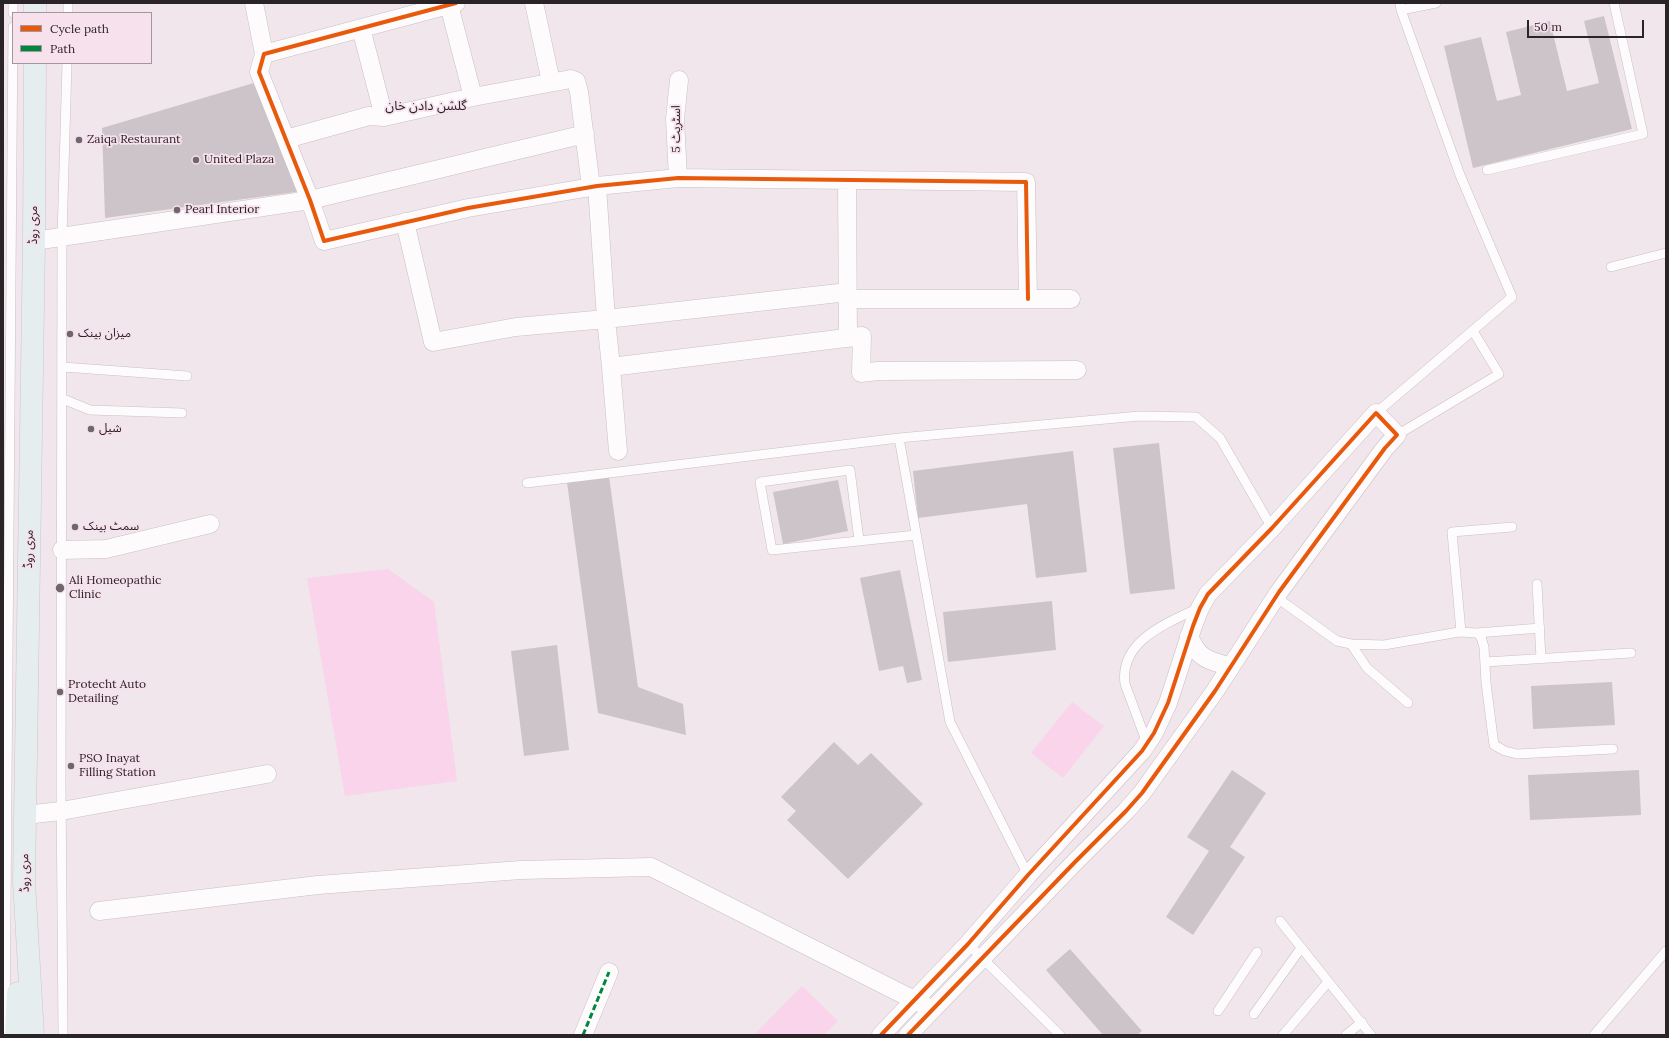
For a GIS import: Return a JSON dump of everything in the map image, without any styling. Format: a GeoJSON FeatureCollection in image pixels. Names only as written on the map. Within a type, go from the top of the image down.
{"type":"FeatureCollection","features":[{"type":"Feature","properties":{"kind":"main road","name":"مری روڈ"},"geometry":{"type":"LineString","coordinates":[[33,1035],[24,882],[34,241],[35,64]]}},
{"type":"Feature","properties":{"kind":"main road"},"geometry":{"type":"LineString","coordinates":[[16,1035],[24,882]]}},
{"type":"Feature","properties":{"kind":"street"},"geometry":{"type":"LineString","coordinates":[[254,3],[264,54],[258,72],[310,200],[324,241],[468,208],[594,186],[678,178],[1026,182],[1028,299]]}},
{"type":"Feature","properties":{"kind":"street"},"geometry":{"type":"LineString","coordinates":[[534,3],[550,82]]}},
{"type":"Feature","properties":{"kind":"street"},"geometry":{"type":"LineString","coordinates":[[264,54],[453,4],[473,97]]}},
{"type":"Feature","properties":{"kind":"street"},"geometry":{"type":"LineString","coordinates":[[361,28],[384,117]]}},
{"type":"Feature","properties":{"kind":"street"},"geometry":{"type":"LineString","coordinates":[[286,139],[369,116],[384,117],[473,97],[550,82],[571,79],[576,81],[594,186],[618,451]]}},
{"type":"Feature","properties":{"kind":"street","name":"اسٹریٹ 5"},"geometry":{"type":"LineString","coordinates":[[678,80],[675,119],[678,178]]}},
{"type":"Feature","properties":{"kind":"street"},"geometry":{"type":"LineString","coordinates":[[34,241],[310,200],[585,134]]}},
{"type":"Feature","properties":{"kind":"street"},"geometry":{"type":"LineString","coordinates":[[847,180],[848,338]]}},
{"type":"Feature","properties":{"kind":"street"},"geometry":{"type":"LineString","coordinates":[[405,222],[434,342],[516,327],[848,295],[1071,299]]}},
{"type":"Feature","properties":{"kind":"street"},"geometry":{"type":"LineString","coordinates":[[611,367],[862,336],[861,373],[878,371],[1077,370]]}},
{"type":"Feature","properties":{"kind":"street"},"geometry":{"type":"LineString","coordinates":[[881,1035],[968,944],[1028,875],[1144,747],[1154,733],[1168,703],[1189,636],[1200,608],[1208,594],[1272,528],[1376,413],[1397,434],[1385,448],[1276,597],[1231,667],[1162,765],[1126,811],[908,1035]]}},
{"type":"Feature","properties":{"kind":"street"},"geometry":{"type":"LineString","coordinates":[[62,550],[106,549],[210,524]]}},
{"type":"Feature","properties":{"kind":"street"},"geometry":{"type":"LineString","coordinates":[[1189,636],[1194,649],[1206,660],[1231,667]]}},
{"type":"Feature","properties":{"kind":"street"},"geometry":{"type":"LineString","coordinates":[[1144,747],[1162,765]]}},
{"type":"Feature","properties":{"kind":"street"},"geometry":{"type":"LineString","coordinates":[[25,815],[61,811],[267,774]]}},
{"type":"Feature","properties":{"kind":"street"},"geometry":{"type":"LineString","coordinates":[[99,912],[318,885],[520,870],[651,867],[932,1010]]}},
{"type":"Feature","properties":{"kind":"street"},"geometry":{"type":"LineString","coordinates":[[583,1035],[609,972]]}},
{"type":"Feature","properties":{"kind":"lane"},"geometry":{"type":"LineString","coordinates":[[1376,413],[1512,297],[1460,175],[1401,7],[1436,3]]}},
{"type":"Feature","properties":{"kind":"lane"},"geometry":{"type":"LineString","coordinates":[[1487,170],[1643,134],[1614,3]]}},
{"type":"Feature","properties":{"kind":"lane"},"geometry":{"type":"LineString","coordinates":[[5,1035],[13,64]]}},
{"type":"Feature","properties":{"kind":"lane"},"geometry":{"type":"LineString","coordinates":[[63,1035],[61,811],[63,366],[62,237],[67,64]]}},
{"type":"Feature","properties":{"kind":"lane"},"geometry":{"type":"LineString","coordinates":[[1611,267],[1666,253]]}},
{"type":"Feature","properties":{"kind":"lane"},"geometry":{"type":"LineString","coordinates":[[1397,434],[1499,374],[1473,331]]}},
{"type":"Feature","properties":{"kind":"lane"},"geometry":{"type":"LineString","coordinates":[[63,366],[187,376]]}},
{"type":"Feature","properties":{"kind":"lane"},"geometry":{"type":"LineString","coordinates":[[62,399],[90,410],[182,413]]}},
{"type":"Feature","properties":{"kind":"lane"},"geometry":{"type":"LineString","coordinates":[[527,483],[899,438],[1139,416],[1196,417],[1220,438],[1272,528]]}},
{"type":"Feature","properties":{"kind":"lane"},"geometry":{"type":"LineString","coordinates":[[899,438],[950,722],[1028,875]]}},
{"type":"Feature","properties":{"kind":"lane"},"geometry":{"type":"LineString","coordinates":[[859,540],[850,470],[760,482],[772,550],[916,535]]}},
{"type":"Feature","properties":{"kind":"lane"},"geometry":{"type":"LineString","coordinates":[[1461,632],[1452,532],[1512,527]]}},
{"type":"Feature","properties":{"kind":"lane"},"geometry":{"type":"LineString","coordinates":[[1537,584],[1541,660]]}},
{"type":"Feature","properties":{"kind":"lane"},"geometry":{"type":"LineString","coordinates":[[1276,597],[1337,641],[1350,644],[1384,645],[1461,632],[1477,633],[1540,628]]}},
{"type":"Feature","properties":{"kind":"lane"},"geometry":{"type":"LineString","coordinates":[[1144,747],[1124,684],[1123,673],[1127,661],[1137,643],[1150,633],[1165,624],[1200,608]]}},
{"type":"Feature","properties":{"kind":"lane"},"geometry":{"type":"LineString","coordinates":[[1477,633],[1481,637],[1484,647],[1486,683],[1494,745],[1505,752],[1517,754],[1613,750]]}},
{"type":"Feature","properties":{"kind":"lane"},"geometry":{"type":"LineString","coordinates":[[1350,644],[1367,668],[1408,703]]}},
{"type":"Feature","properties":{"kind":"lane"},"geometry":{"type":"LineString","coordinates":[[1485,662],[1541,660],[1631,653]]}},
{"type":"Feature","properties":{"kind":"lane"},"geometry":{"type":"LineString","coordinates":[[1280,921],[1371,1035]]}},
{"type":"Feature","properties":{"kind":"lane"},"geometry":{"type":"LineString","coordinates":[[968,944],[1060,1035]]}},
{"type":"Feature","properties":{"kind":"lane"},"geometry":{"type":"LineString","coordinates":[[1254,1014],[1301,948]]}},
{"type":"Feature","properties":{"kind":"lane"},"geometry":{"type":"LineString","coordinates":[[1594,1035],[1666,951]]}},
{"type":"Feature","properties":{"kind":"lane"},"geometry":{"type":"LineString","coordinates":[[1218,1011],[1257,952]]}},
{"type":"Feature","properties":{"kind":"lane"},"geometry":{"type":"LineString","coordinates":[[1283,1035],[1328,982]]}},
{"type":"Feature","properties":{"kind":"lane"},"geometry":{"type":"LineString","coordinates":[[1346,1035],[1362,1022]]}},
{"type":"Feature","properties":{"kind":"shaded area"},"geometry":{"type":"Polygon","coordinates":[[[388,569],[434,602],[457,781],[345,796],[307,578],[388,569]]]}},
{"type":"Feature","properties":{"kind":"shaded area"},"geometry":{"type":"Polygon","coordinates":[[[1072,702],[1104,726],[1063,778],[1031,753],[1072,702]]]}},
{"type":"Feature","properties":{"kind":"shaded area"},"geometry":{"type":"Polygon","coordinates":[[[802,986],[838,1021],[824,1035],[754,1035],[802,986]]]}},
{"type":"Feature","properties":{"kind":"building"},"geometry":{"type":"Polygon","coordinates":[[[1604,16],[1632,129],[1473,168],[1444,46],[1481,37],[1497,101],[1521,95],[1506,32],[1550,21],[1567,91],[1599,83],[1584,21],[1604,16]]]}},
{"type":"Feature","properties":{"kind":"building","name":"United Plaza"},"geometry":{"type":"Polygon","coordinates":[[[257,82],[303,191],[105,218],[102,128],[257,82]]]}},
{"type":"Feature","properties":{"kind":"building"},"geometry":{"type":"Polygon","coordinates":[[[1159,443],[1175,589],[1130,594],[1113,448],[1159,443]]]}},
{"type":"Feature","properties":{"kind":"building"},"geometry":{"type":"Polygon","coordinates":[[[1073,451],[1087,572],[1036,578],[1027,504],[918,518],[913,471],[1073,451]]]}},
{"type":"Feature","properties":{"kind":"building"},"geometry":{"type":"Polygon","coordinates":[[[608,469],[638,687],[683,704],[686,735],[598,713],[566,475],[608,469]]]}},
{"type":"Feature","properties":{"kind":"building"},"geometry":{"type":"Polygon","coordinates":[[[838,480],[848,531],[783,544],[773,492],[838,480]]]}},
{"type":"Feature","properties":{"kind":"building"},"geometry":{"type":"Polygon","coordinates":[[[900,570],[922,680],[907,683],[903,666],[879,671],[860,578],[900,570]]]}},
{"type":"Feature","properties":{"kind":"building"},"geometry":{"type":"Polygon","coordinates":[[[1052,601],[1056,650],[948,662],[943,612],[1052,601]]]}},
{"type":"Feature","properties":{"kind":"building"},"geometry":{"type":"Polygon","coordinates":[[[557,645],[569,750],[524,756],[511,651],[557,645]]]}},
{"type":"Feature","properties":{"kind":"building"},"geometry":{"type":"Polygon","coordinates":[[[1612,682],[1615,725],[1533,729],[1531,686],[1612,682]]]}},
{"type":"Feature","properties":{"kind":"building"},"geometry":{"type":"Polygon","coordinates":[[[834,742],[858,765],[871,753],[923,804],[848,879],[787,820],[796,811],[781,797],[834,742]]]}},
{"type":"Feature","properties":{"kind":"building"},"geometry":{"type":"Polygon","coordinates":[[[1232,770],[1266,793],[1230,847],[1245,857],[1193,935],[1166,917],[1209,851],[1187,837],[1232,770]]]}},
{"type":"Feature","properties":{"kind":"building"},"geometry":{"type":"Polygon","coordinates":[[[1639,770],[1641,815],[1530,820],[1528,775],[1639,770]]]}},
{"type":"Feature","properties":{"kind":"building"},"geometry":{"type":"Polygon","coordinates":[[[1070,949],[1142,1031],[1137,1035],[1103,1035],[1046,970],[1070,949]]]}},
{"type":"Feature","properties":{"kind":"marked path"},"geometry":{"type":"LineString","coordinates":[[583,1035],[609,972]]}},
{"type":"Feature","properties":{"kind":"cycle path"},"geometry":{"type":"LineString","coordinates":[[456,3],[264,54],[259,72],[310,200],[324,241],[468,208],[597,186],[678,178],[1026,182],[1028,299]]}},
{"type":"Feature","properties":{"kind":"cycle path"},"geometry":{"type":"LineString","coordinates":[[881,1035],[968,944],[1028,875],[1142,751],[1154,733],[1168,703],[1193,626],[1200,608],[1208,594],[1272,528],[1376,413],[1397,435],[1385,448],[1279,592],[1215,691],[1142,793],[908,1035]]}},
{"type":"Feature","properties":{"kind":"place","name":"Zaiqa Restaurant"},"geometry":{"type":"Point","coordinates":[79,140]}},
{"type":"Feature","properties":{"kind":"place","name":"United Plaza"},"geometry":{"type":"Point","coordinates":[196,160]}},
{"type":"Feature","properties":{"kind":"place","name":"Pearl Interior"},"geometry":{"type":"Point","coordinates":[177,210]}},
{"type":"Feature","properties":{"kind":"place","name":"میزان بینک"},"geometry":{"type":"Point","coordinates":[70,334]}},
{"type":"Feature","properties":{"kind":"place","name":"شیل"},"geometry":{"type":"Point","coordinates":[91,429]}},
{"type":"Feature","properties":{"kind":"place","name":"سمٹ بینک"},"geometry":{"type":"Point","coordinates":[75,527]}},
{"type":"Feature","properties":{"kind":"place","name":"Ali Homeopathic Clinic"},"geometry":{"type":"Point","coordinates":[60,588]}},
{"type":"Feature","properties":{"kind":"place","name":"Protecht Auto Detailing"},"geometry":{"type":"Point","coordinates":[60,692]}},
{"type":"Feature","properties":{"kind":"place","name":"PSO Inayat Filling Station"},"geometry":{"type":"Point","coordinates":[71,766]}},
{"type":"Feature","properties":{"kind":"district","name":"گلشن دادن خان"},"geometry":{"type":"Point","coordinates":[426,106]}}]}
